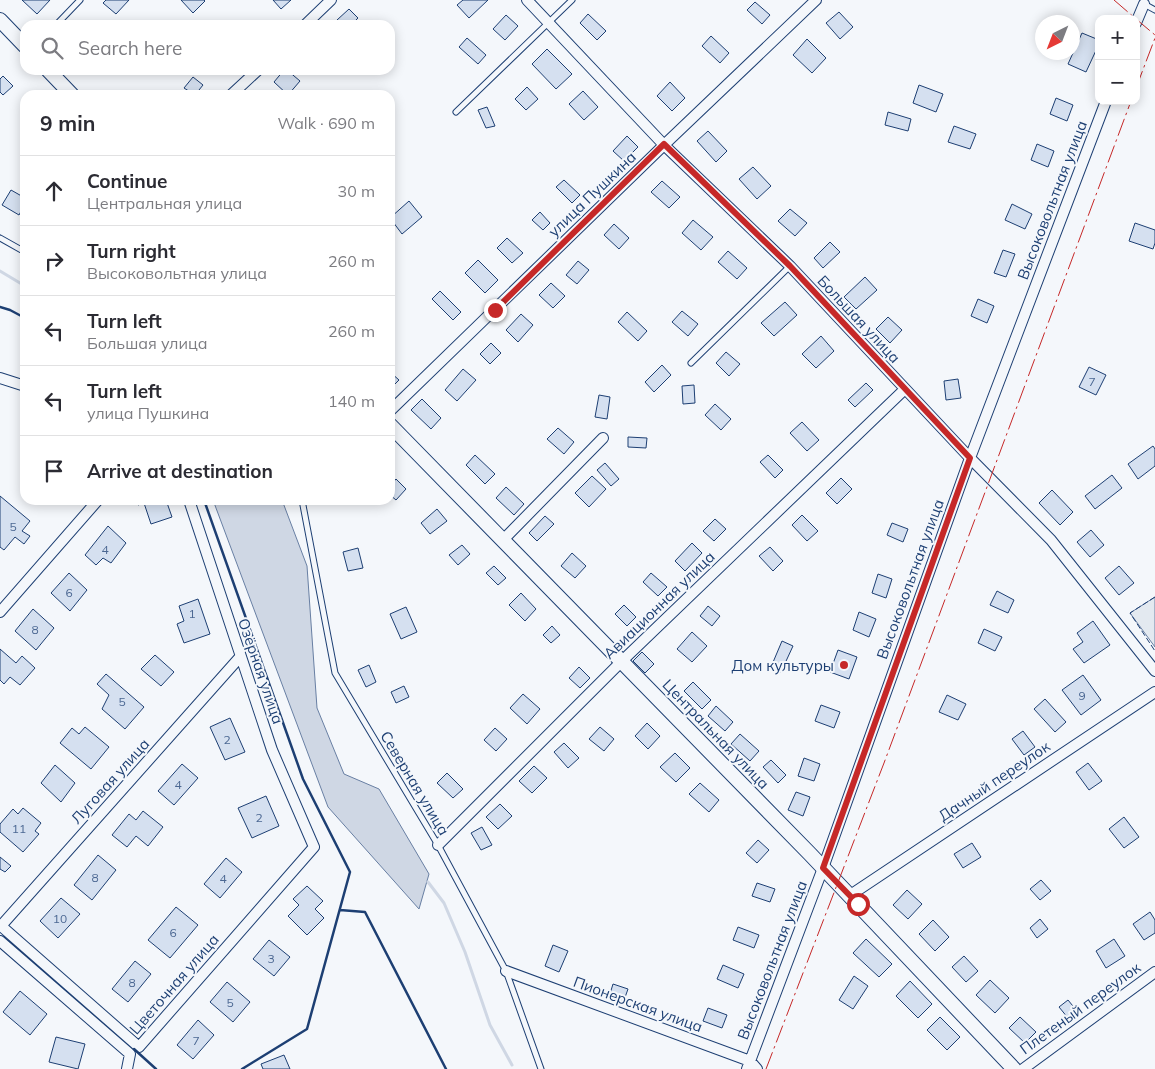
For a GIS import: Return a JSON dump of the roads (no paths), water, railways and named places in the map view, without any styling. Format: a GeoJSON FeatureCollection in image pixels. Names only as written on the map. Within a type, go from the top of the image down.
{"type":"FeatureCollection","features":[{"type":"Feature","properties":{"kind":"street"},"geometry":{"type":"LineString","coordinates":[[310,20],[331,0]]}},
{"type":"Feature","properties":{"kind":"street","name":"Большая улица"},"geometry":{"type":"LineString","coordinates":[[527,0],[664,144],[790,266],[970,458],[1051,540],[1155,671]]}},
{"type":"Feature","properties":{"kind":"street","name":"улица Пушкина"},"geometry":{"type":"LineString","coordinates":[[395,406],[664,144],[816,0]]}},
{"type":"Feature","properties":{"kind":"street"},"geometry":{"type":"LineString","coordinates":[[1139,15],[1144,4]]}},
{"type":"Feature","properties":{"kind":"street"},"geometry":{"type":"LineString","coordinates":[[0,20],[20,41]]}},
{"type":"Feature","properties":{"kind":"street"},"geometry":{"type":"LineString","coordinates":[[53,75],[67,90]]}},
{"type":"Feature","properties":{"kind":"street"},"geometry":{"type":"LineString","coordinates":[[236,90],[253,75]]}},
{"type":"Feature","properties":{"kind":"street","name":"Высоковольтная улица"},"geometry":{"type":"LineString","coordinates":[[751,1066],[970,458],[1104,105]]}},
{"type":"Feature","properties":{"kind":"street"},"geometry":{"type":"LineString","coordinates":[[0,378],[20,384]]}},
{"type":"Feature","properties":{"kind":"street","name":"Авиационная улица"},"geometry":{"type":"LineString","coordinates":[[438,845],[622,661],[905,389]]}},
{"type":"Feature","properties":{"kind":"street","name":"Центральная улица"},"geometry":{"type":"LineString","coordinates":[[395,431],[823,868],[1014,1069]]}},
{"type":"Feature","properties":{"kind":"street"},"geometry":{"type":"LineString","coordinates":[[502,541],[603,438]]}},
{"type":"Feature","properties":{"kind":"street"},"geometry":{"type":"LineString","coordinates":[[0,612],[94,505]]}},
{"type":"Feature","properties":{"kind":"street","name":"Озёрная улица"},"geometry":{"type":"LineString","coordinates":[[191,505],[272,750],[314,847]]}},
{"type":"Feature","properties":{"kind":"street","name":"Луговая улица"},"geometry":{"type":"LineString","coordinates":[[1,926],[240,656]]}},
{"type":"Feature","properties":{"kind":"street","name":"Дачный переулок"},"geometry":{"type":"LineString","coordinates":[[849,896],[1155,692]]}},
{"type":"Feature","properties":{"kind":"street","name":"Цветочная улица"},"geometry":{"type":"LineString","coordinates":[[1,926],[139,1047],[314,847]]}},
{"type":"Feature","properties":{"kind":"street"},"geometry":{"type":"LineString","coordinates":[[0,941],[130,1054],[127,1069]]}},
{"type":"Feature","properties":{"kind":"street","name":"Пионерская улица"},"geometry":{"type":"LineString","coordinates":[[506,971],[751,1066]]}},
{"type":"Feature","properties":{"kind":"street","name":"Плетеный переулок"},"geometry":{"type":"LineString","coordinates":[[1023,1069],[1155,972]]}},
{"type":"Feature","properties":{"kind":"lane"},"geometry":{"type":"LineString","coordinates":[[61,20],[80,0]]}},
{"type":"Feature","properties":{"kind":"lane"},"geometry":{"type":"LineString","coordinates":[[456,112],[572,0]]}},
{"type":"Feature","properties":{"kind":"lane"},"geometry":{"type":"LineString","coordinates":[[1144,4],[1155,10]]}},
{"type":"Feature","properties":{"kind":"lane"},"geometry":{"type":"LineString","coordinates":[[0,238],[20,249]]}},
{"type":"Feature","properties":{"kind":"lane"},"geometry":{"type":"LineString","coordinates":[[691,363],[790,266]]}},
{"type":"Feature","properties":{"kind":"lane","name":"Северная улица"},"geometry":{"type":"LineString","coordinates":[[303,505],[335,673],[438,845],[506,971],[541,1069]]}},
{"type":"Feature","properties":{"kind":"waterway"},"geometry":{"type":"LineString","coordinates":[[0,271],[20,283]]}},
{"type":"Feature","properties":{"kind":"waterway"},"geometry":{"type":"LineString","coordinates":[[428,882],[444,903],[465,952],[490,1025],[512,1065]]}},
{"type":"Feature","properties":{"kind":"place","name":"Дом культуры"},"geometry":{"type":"Point","coordinates":[844,665]}}]}
